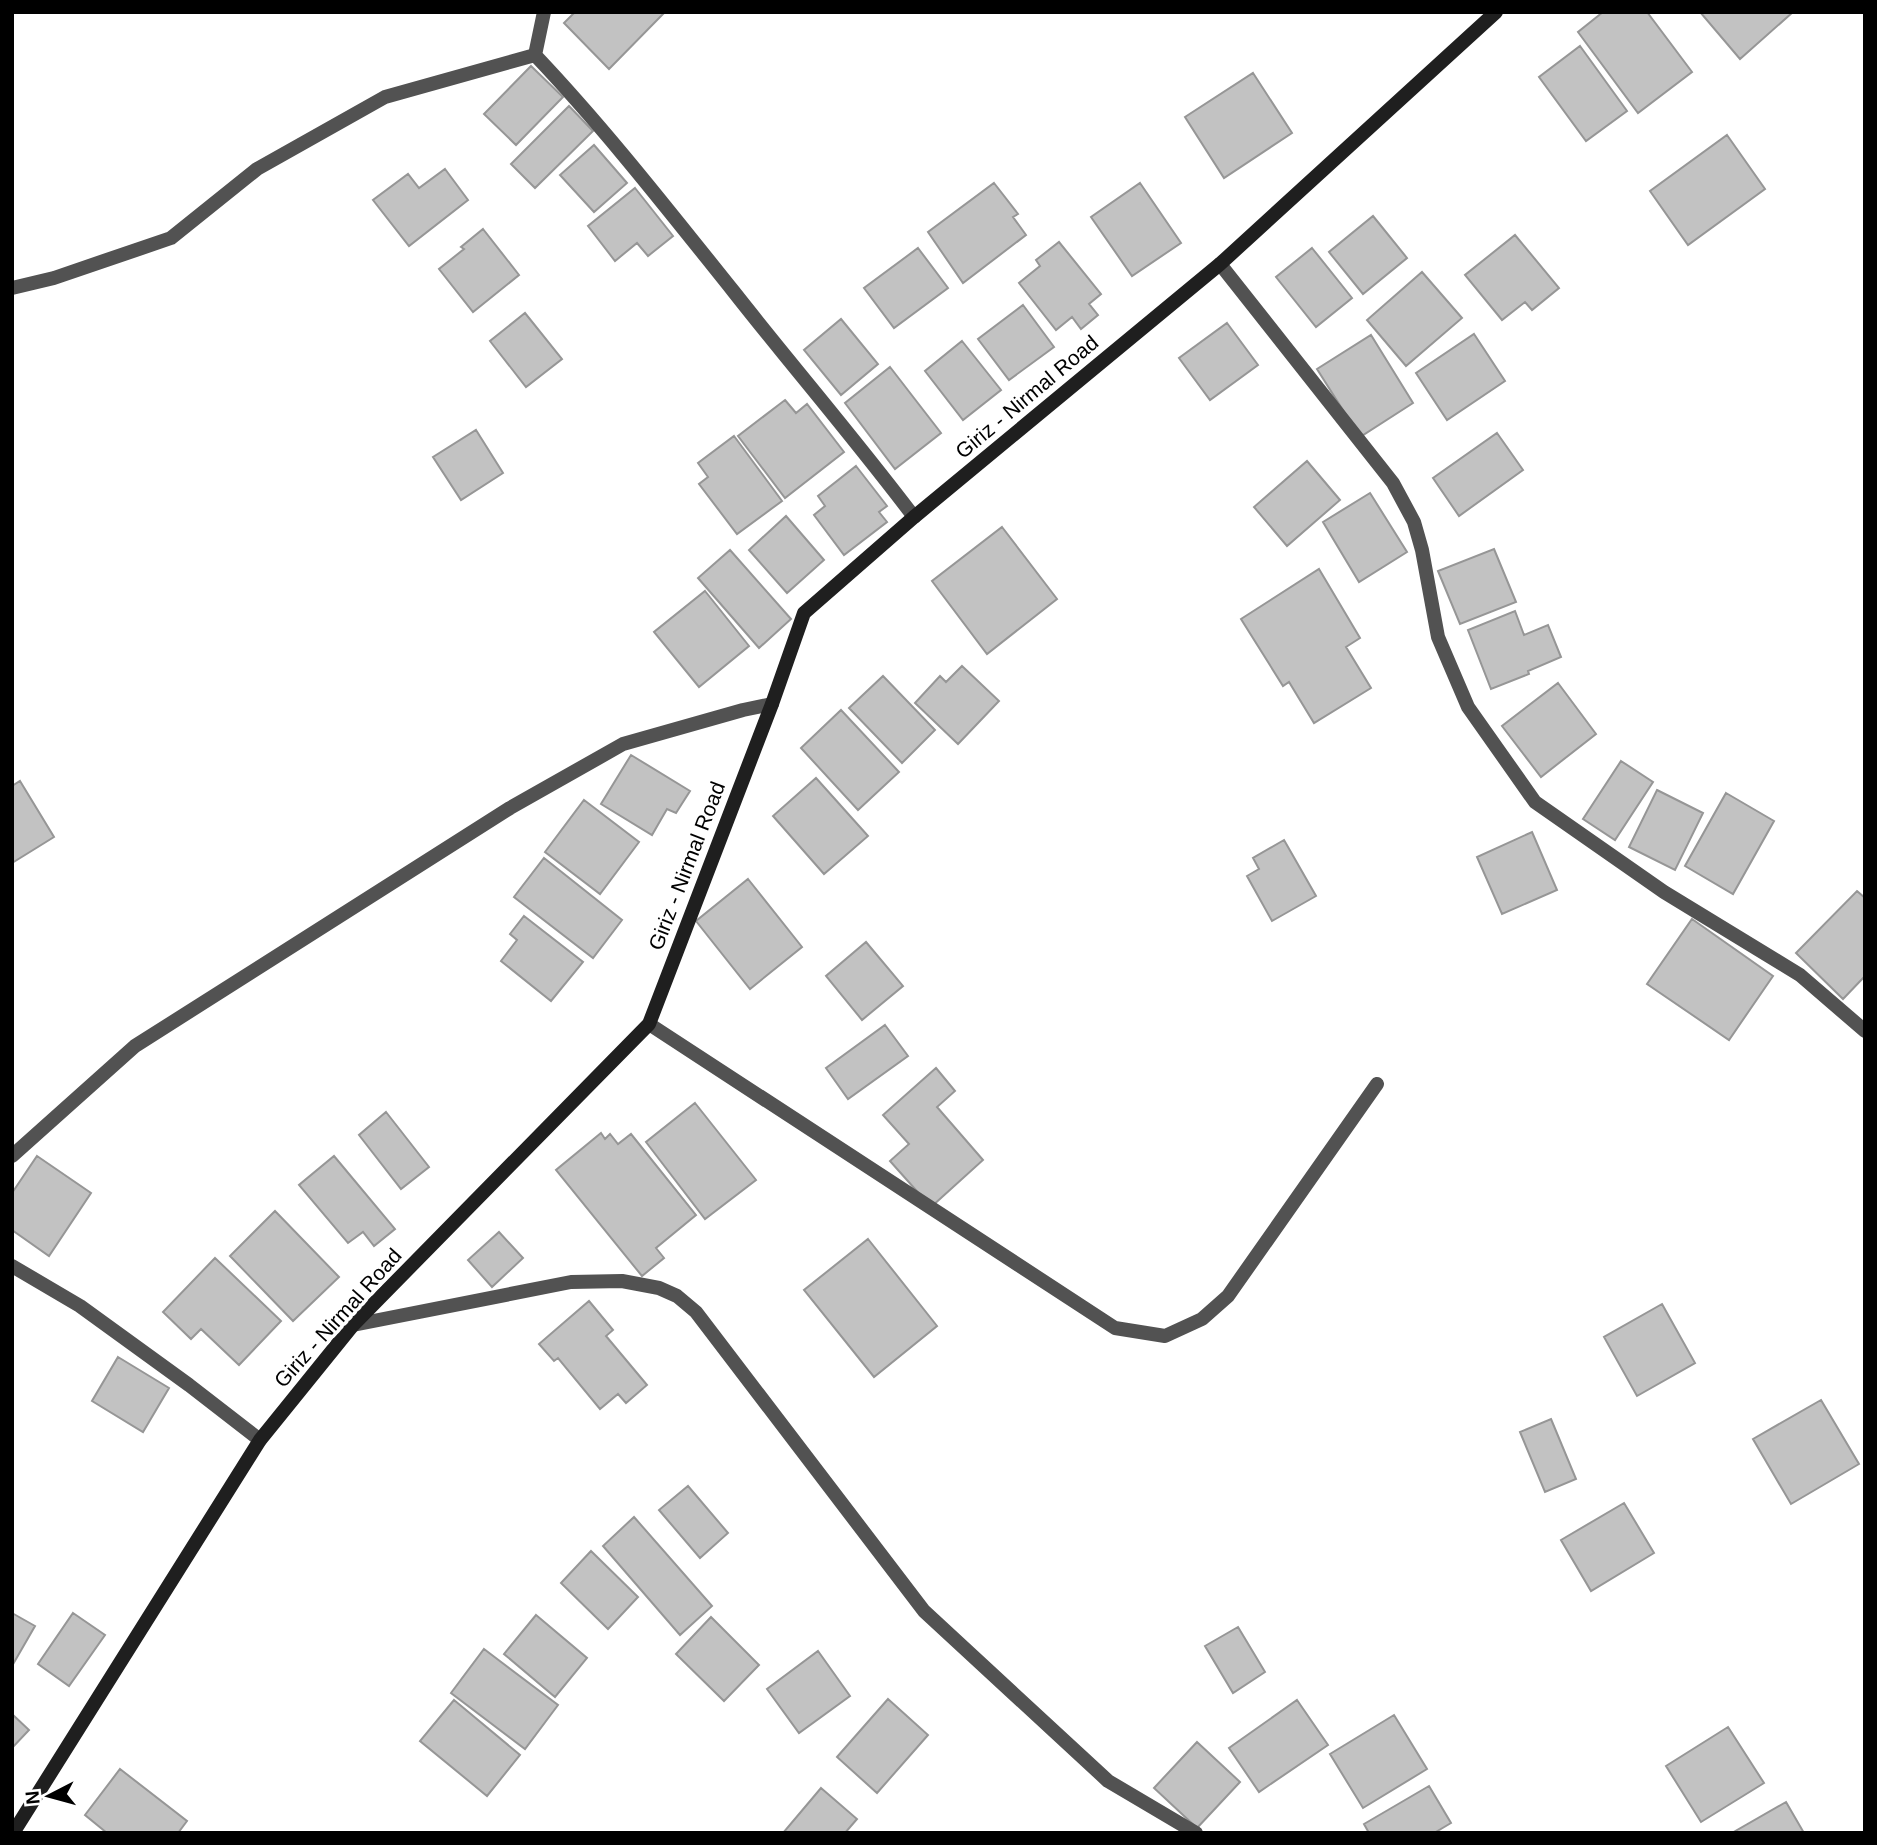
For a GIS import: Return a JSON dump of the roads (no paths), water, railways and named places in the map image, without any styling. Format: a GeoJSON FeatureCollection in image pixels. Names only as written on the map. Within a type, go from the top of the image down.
{"type":"FeatureCollection","features":[{"type":"Feature","properties":{"kind":"main road","name":"Giriz - Nirmal Road"},"geometry":{"type":"LineString","coordinates":[[13,1833],[260,1440],[354,1325],[649,1024],[772,704],[804,613],[914,517],[1220,264],[1496,12]]}},
{"type":"Feature","properties":{"kind":"street"},"geometry":{"type":"LineString","coordinates":[[535,55],[544,12]]}},
{"type":"Feature","properties":{"kind":"street"},"geometry":{"type":"LineString","coordinates":[[12,288],[54,278],[170,239],[257,169],[385,97],[535,55]]}},
{"type":"Feature","properties":{"kind":"street"},"geometry":{"type":"LineString","coordinates":[[535,55],[580,102],[646,182],[914,517]]}},
{"type":"Feature","properties":{"kind":"street"},"geometry":{"type":"LineString","coordinates":[[1220,264],[1393,483],[1414,522],[1422,550],[1438,637],[1468,707],[1535,802],[1664,892],[1800,975],[1865,1031]]}},
{"type":"Feature","properties":{"kind":"street"},"geometry":{"type":"LineString","coordinates":[[12,1156],[135,1046],[510,808],[623,744],[772,704]]}},
{"type":"Feature","properties":{"kind":"street"},"geometry":{"type":"LineString","coordinates":[[649,1024],[1115,1328],[1165,1336],[1202,1319],[1228,1296],[1377,1084]]}},
{"type":"Feature","properties":{"kind":"street"},"geometry":{"type":"LineString","coordinates":[[12,1266],[80,1306],[260,1440]]}},
{"type":"Feature","properties":{"kind":"street"},"geometry":{"type":"LineString","coordinates":[[354,1325],[571,1282],[622,1281],[677,1296],[696,1312],[924,1611],[1108,1781],[1196,1833]]}}]}
